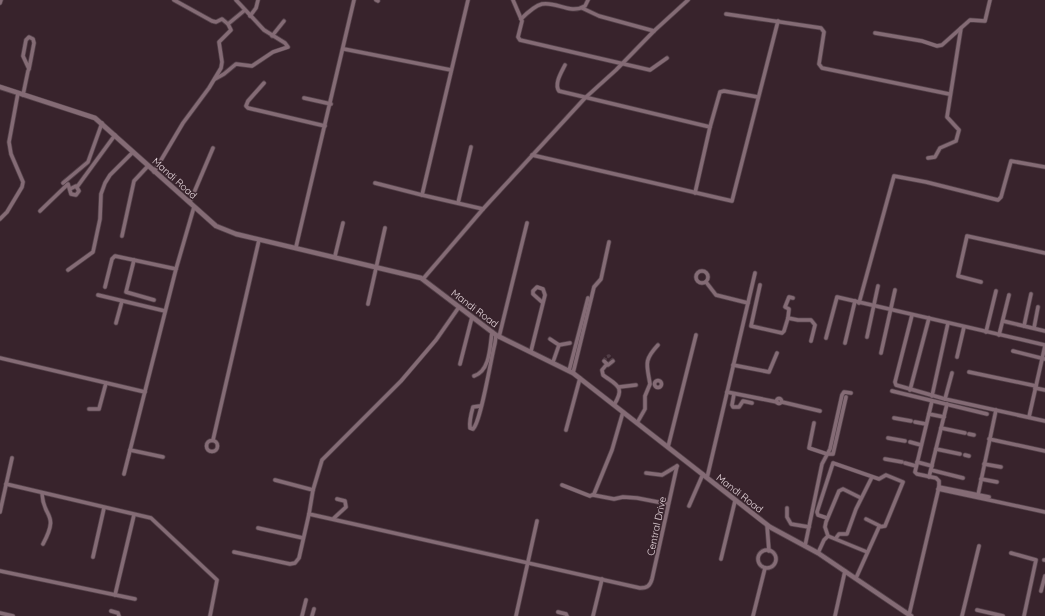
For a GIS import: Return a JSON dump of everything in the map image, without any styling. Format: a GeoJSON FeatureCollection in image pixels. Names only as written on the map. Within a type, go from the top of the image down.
{"type":"FeatureCollection","features":[{"type":"Feature","properties":{"kind":"street"},"geometry":{"type":"LineString","coordinates":[[154,172],[183,123],[214,80],[222,64],[219,42],[231,29],[222,19],[212,22],[174,0]]}},
{"type":"Feature","properties":{"kind":"street"},"geometry":{"type":"LineString","coordinates":[[214,80],[236,64],[252,66],[273,52],[288,47],[285,43],[272,36],[250,16],[236,0]]}},
{"type":"Feature","properties":{"kind":"street"},"geometry":{"type":"LineString","coordinates":[[250,16],[256,8],[258,0]]}},
{"type":"Feature","properties":{"kind":"street"},"geometry":{"type":"LineString","coordinates":[[296,247],[344,49],[354,0]]}},
{"type":"Feature","properties":{"kind":"street"},"geometry":{"type":"LineString","coordinates":[[422,195],[468,0]]}},
{"type":"Feature","properties":{"kind":"street"},"geometry":{"type":"LineString","coordinates":[[513,0],[521,19],[518,37],[520,40],[650,70],[667,58]]}},
{"type":"Feature","properties":{"kind":"street"},"geometry":{"type":"LineString","coordinates":[[521,19],[536,7],[543,4],[574,10],[586,6],[588,0]]}},
{"type":"Feature","properties":{"kind":"street"},"geometry":{"type":"LineString","coordinates":[[423,279],[482,209],[584,98],[623,64],[654,31],[688,0]]}},
{"type":"Feature","properties":{"kind":"street"},"geometry":{"type":"LineString","coordinates":[[875,33],[922,41],[937,46],[942,45],[970,20],[985,21],[990,0]]}},
{"type":"Feature","properties":{"kind":"street"},"geometry":{"type":"LineString","coordinates":[[582,8],[598,16],[654,31]]}},
{"type":"Feature","properties":{"kind":"street"},"geometry":{"type":"LineString","coordinates":[[228,24],[245,10]]}},
{"type":"Feature","properties":{"kind":"street"},"geometry":{"type":"LineString","coordinates":[[726,14],[823,28],[824,32],[819,64],[822,68],[949,94]]}},
{"type":"Feature","properties":{"kind":"street"},"geometry":{"type":"LineString","coordinates":[[272,36],[284,21]]}},
{"type":"Feature","properties":{"kind":"street"},"geometry":{"type":"LineString","coordinates":[[532,155],[732,201],[778,21]]}},
{"type":"Feature","properties":{"kind":"street"},"geometry":{"type":"LineString","coordinates":[[928,158],[935,157],[940,148],[954,143],[957,139],[959,130],[947,117],[949,94],[961,28]]}},
{"type":"Feature","properties":{"kind":"street"},"geometry":{"type":"LineString","coordinates":[[0,219],[22,188],[23,182],[11,154],[9,142],[20,94],[29,69],[34,42],[33,38],[29,37],[26,40],[23,56],[29,69]]}},
{"type":"Feature","properties":{"kind":"street"},"geometry":{"type":"LineString","coordinates":[[344,49],[451,70]]}},
{"type":"Feature","properties":{"kind":"street"},"geometry":{"type":"LineString","coordinates":[[565,65],[558,80],[557,90],[584,98],[710,127]]}},
{"type":"Feature","properties":{"kind":"street"},"geometry":{"type":"LineString","coordinates":[[264,83],[248,101],[246,106],[248,108],[325,126]]}},
{"type":"Feature","properties":{"kind":"street","name":"Mandi Road"},"geometry":{"type":"LineString","coordinates":[[0,86],[20,94],[87,114],[102,123],[154,172],[222,229],[259,240],[335,256],[423,279],[496,335],[553,362],[580,378],[767,525],[818,553],[910,615]]}},
{"type":"Feature","properties":{"kind":"street"},"geometry":{"type":"LineString","coordinates":[[695,193],[710,127],[721,91],[758,98]]}},
{"type":"Feature","properties":{"kind":"street"},"geometry":{"type":"LineString","coordinates":[[304,98],[331,104]]}},
{"type":"Feature","properties":{"kind":"street"},"geometry":{"type":"LineString","coordinates":[[63,184],[89,160],[102,123]]}},
{"type":"Feature","properties":{"kind":"street"},"geometry":{"type":"LineString","coordinates":[[70,189],[73,186],[77,186],[115,135]]}},
{"type":"Feature","properties":{"kind":"street"},"geometry":{"type":"LineString","coordinates":[[458,203],[472,146]]}},
{"type":"Feature","properties":{"kind":"street"},"geometry":{"type":"LineString","coordinates":[[190,202],[213,148]]}},
{"type":"Feature","properties":{"kind":"street"},"geometry":{"type":"LineString","coordinates":[[68,270],[93,252],[100,219],[101,194],[105,183],[110,175],[133,152]]}},
{"type":"Feature","properties":{"kind":"street"},"geometry":{"type":"LineString","coordinates":[[845,343],[894,176],[926,182],[998,200],[1001,197],[1010,162],[1045,167]]}},
{"type":"Feature","properties":{"kind":"street"},"geometry":{"type":"LineString","coordinates":[[122,236],[134,181],[148,166]]}},
{"type":"Feature","properties":{"kind":"street"},"geometry":{"type":"LineString","coordinates":[[375,183],[482,209]]}},
{"type":"Feature","properties":{"kind":"street"},"geometry":{"type":"LineString","coordinates":[[40,211],[68,184],[71,194],[76,195],[79,191],[77,186]]}},
{"type":"Feature","properties":{"kind":"street"},"geometry":{"type":"LineString","coordinates":[[124,474],[176,269],[194,207]]}},
{"type":"Feature","properties":{"kind":"street"},"geometry":{"type":"LineString","coordinates":[[335,256],[343,223]]}},
{"type":"Feature","properties":{"kind":"street"},"geometry":{"type":"LineString","coordinates":[[480,406],[473,407],[469,422],[470,428],[473,429],[476,424],[496,335],[527,223]]}},
{"type":"Feature","properties":{"kind":"street"},"geometry":{"type":"LineString","coordinates":[[368,304],[385,228]]}},
{"type":"Feature","properties":{"kind":"street"},"geometry":{"type":"LineString","coordinates":[[981,282],[958,276],[967,236],[1045,253]]}},
{"type":"Feature","properties":{"kind":"street"},"geometry":{"type":"LineString","coordinates":[[213,440],[259,240]]}},
{"type":"Feature","properties":{"kind":"street"},"geometry":{"type":"LineString","coordinates":[[571,372],[594,287],[601,279],[609,242]]}},
{"type":"Feature","properties":{"kind":"street"},"geometry":{"type":"LineString","coordinates":[[105,287],[112,259],[115,256],[176,269]]}},
{"type":"Feature","properties":{"kind":"street"},"geometry":{"type":"LineString","coordinates":[[134,260],[126,292],[154,300]]}},
{"type":"Feature","properties":{"kind":"street"},"geometry":{"type":"LineString","coordinates":[[689,506],[705,476],[727,392],[755,273]]}},
{"type":"Feature","properties":{"kind":"street"},"geometry":{"type":"LineString","coordinates":[[706,282],[716,296],[748,302]]}},
{"type":"Feature","properties":{"kind":"street"},"geometry":{"type":"LineString","coordinates":[[760,284],[751,326],[782,332],[784,331],[789,309],[785,307],[786,301],[789,298],[793,298]]}},
{"type":"Feature","properties":{"kind":"street"},"geometry":{"type":"LineString","coordinates":[[867,337],[878,286]]}},
{"type":"Feature","properties":{"kind":"street"},"geometry":{"type":"LineString","coordinates":[[531,351],[543,303],[544,291],[540,287],[537,287],[533,291],[533,294],[543,303]]}},
{"type":"Feature","properties":{"kind":"street"},"geometry":{"type":"LineString","coordinates":[[881,353],[895,290]]}},
{"type":"Feature","properties":{"kind":"street"},"geometry":{"type":"LineString","coordinates":[[986,332],[996,291]]}},
{"type":"Feature","properties":{"kind":"street"},"geometry":{"type":"LineString","coordinates":[[750,294],[758,296]]}},
{"type":"Feature","properties":{"kind":"street"},"geometry":{"type":"LineString","coordinates":[[1024,326],[1031,294]]}},
{"type":"Feature","properties":{"kind":"street"},"geometry":{"type":"LineString","coordinates":[[98,295],[165,311]]}},
{"type":"Feature","properties":{"kind":"street"},"geometry":{"type":"LineString","coordinates":[[999,335],[1009,295]]}},
{"type":"Feature","properties":{"kind":"street"},"geometry":{"type":"LineString","coordinates":[[571,372],[588,298]]}},
{"type":"Feature","properties":{"kind":"street"},"geometry":{"type":"LineString","coordinates":[[826,338],[836,298],[929,318],[1045,346],[1044,359],[1029,418]]}},
{"type":"Feature","properties":{"kind":"street"},"geometry":{"type":"LineString","coordinates":[[116,323],[122,301]]}},
{"type":"Feature","properties":{"kind":"street"},"geometry":{"type":"LineString","coordinates":[[234,552],[294,564],[299,558],[313,490],[324,458],[401,381],[436,340],[459,307]]}},
{"type":"Feature","properties":{"kind":"street"},"geometry":{"type":"LineString","coordinates":[[1034,328],[1038,307]]}},
{"type":"Feature","properties":{"kind":"street"},"geometry":{"type":"LineString","coordinates":[[912,315],[895,384],[932,396],[1045,421]]}},
{"type":"Feature","properties":{"kind":"street"},"geometry":{"type":"LineString","coordinates":[[460,364],[472,317]]}},
{"type":"Feature","properties":{"kind":"street"},"geometry":{"type":"LineString","coordinates":[[788,318],[813,321],[814,326],[811,342]]}},
{"type":"Feature","properties":{"kind":"street"},"geometry":{"type":"LineString","coordinates":[[910,390],[929,318]]}},
{"type":"Feature","properties":{"kind":"street"},"geometry":{"type":"LineString","coordinates":[[1003,321],[1045,331]]}},
{"type":"Feature","properties":{"kind":"street"},"geometry":{"type":"LineString","coordinates":[[932,396],[948,323]]}},
{"type":"Feature","properties":{"kind":"street"},"geometry":{"type":"LineString","coordinates":[[957,357],[964,327]]}},
{"type":"Feature","properties":{"kind":"street"},"geometry":{"type":"LineString","coordinates":[[474,376],[481,373],[485,368],[496,335]]}},
{"type":"Feature","properties":{"kind":"street"},"geometry":{"type":"LineString","coordinates":[[668,447],[696,335]]}},
{"type":"Feature","properties":{"kind":"street"},"geometry":{"type":"LineString","coordinates":[[550,339],[559,345],[570,343]]}},
{"type":"Feature","properties":{"kind":"street"},"geometry":{"type":"LineString","coordinates":[[553,362],[559,345]]}},
{"type":"Feature","properties":{"kind":"street"},"geometry":{"type":"LineString","coordinates":[[637,423],[645,409],[646,396],[653,384],[646,373],[647,363],[651,354],[658,345]]}},
{"type":"Feature","properties":{"kind":"street"},"geometry":{"type":"LineString","coordinates":[[1013,351],[1044,359]]}},
{"type":"Feature","properties":{"kind":"street"},"geometry":{"type":"LineString","coordinates":[[733,365],[769,372],[777,353]]}},
{"type":"Feature","properties":{"kind":"street"},"geometry":{"type":"LineString","coordinates":[[0,358],[145,392]]}},
{"type":"Feature","properties":{"kind":"street"},"geometry":{"type":"LineString","coordinates":[[613,361],[611,364],[606,363],[602,370],[603,375],[615,382],[619,387],[619,394],[614,405]]}},
{"type":"Feature","properties":{"kind":"street"},"geometry":{"type":"LineString","coordinates":[[968,372],[1045,390]]}},
{"type":"Feature","properties":{"kind":"street"},"geometry":{"type":"LineString","coordinates":[[945,399],[952,373]]}},
{"type":"Feature","properties":{"kind":"street"},"geometry":{"type":"LineString","coordinates":[[566,430],[580,378]]}},
{"type":"Feature","properties":{"kind":"street"},"geometry":{"type":"LineString","coordinates":[[89,408],[99,409],[106,383]]}},
{"type":"Feature","properties":{"kind":"street"},"geometry":{"type":"LineString","coordinates":[[619,387],[636,385]]}},
{"type":"Feature","properties":{"kind":"street"},"geometry":{"type":"LineString","coordinates":[[892,391],[987,414]]}},
{"type":"Feature","properties":{"kind":"street"},"geometry":{"type":"LineString","coordinates":[[727,392],[782,402],[820,411]]}},
{"type":"Feature","properties":{"kind":"street"},"geometry":{"type":"LineString","coordinates":[[805,546],[822,464],[830,448],[842,395],[844,392],[851,393]]}},
{"type":"Feature","properties":{"kind":"street"},"geometry":{"type":"LineString","coordinates":[[734,394],[733,407],[739,407],[743,401],[752,403]]}},
{"type":"Feature","properties":{"kind":"street"},"geometry":{"type":"LineString","coordinates":[[814,423],[810,448],[827,454],[834,452],[846,397]]}},
{"type":"Feature","properties":{"kind":"street"},"geometry":{"type":"LineString","coordinates":[[910,615],[938,488],[938,480],[916,473],[916,464],[932,401]]}},
{"type":"Feature","properties":{"kind":"street"},"geometry":{"type":"LineString","coordinates":[[929,477],[947,404]]}},
{"type":"Feature","properties":{"kind":"street"},"geometry":{"type":"LineString","coordinates":[[978,495],[996,410]]}},
{"type":"Feature","properties":{"kind":"street"},"geometry":{"type":"LineString","coordinates":[[593,495],[610,456],[623,412]]}},
{"type":"Feature","properties":{"kind":"street"},"geometry":{"type":"LineString","coordinates":[[929,414],[944,417]]}},
{"type":"Feature","properties":{"kind":"street"},"geometry":{"type":"LineString","coordinates":[[894,418],[926,424]]}},
{"type":"Feature","properties":{"kind":"street"},"geometry":{"type":"LineString","coordinates":[[942,428],[964,433]]}},
{"type":"Feature","properties":{"kind":"street"},"geometry":{"type":"LineString","coordinates":[[969,434],[974,435]]}},
{"type":"Feature","properties":{"kind":"street"},"geometry":{"type":"LineString","coordinates":[[888,438],[921,445]]}},
{"type":"Feature","properties":{"kind":"street"},"geometry":{"type":"LineString","coordinates":[[990,439],[1045,451]]}},
{"type":"Feature","properties":{"kind":"street"},"geometry":{"type":"LineString","coordinates":[[936,449],[960,454]]}},
{"type":"Feature","properties":{"kind":"street"},"geometry":{"type":"LineString","coordinates":[[130,450],[164,457]]}},
{"type":"Feature","properties":{"kind":"street"},"geometry":{"type":"LineString","coordinates":[[0,512],[12,458]]}},
{"type":"Feature","properties":{"kind":"street"},"geometry":{"type":"LineString","coordinates":[[885,459],[916,464],[963,478]]}},
{"type":"Feature","properties":{"kind":"street"},"geometry":{"type":"LineString","coordinates":[[827,518],[818,515],[817,512],[833,463],[872,477],[880,479],[886,475],[904,483],[885,526],[880,526],[866,519]]}},
{"type":"Feature","properties":{"kind":"street"},"geometry":{"type":"LineString","coordinates":[[984,464],[1001,467]]}},
{"type":"Feature","properties":{"kind":"street","name":"Central Drive"},"geometry":{"type":"LineString","coordinates":[[602,579],[640,588],[648,587],[652,579],[677,466],[662,475],[646,473]]}},
{"type":"Feature","properties":{"kind":"street"},"geometry":{"type":"LineString","coordinates":[[836,538],[839,534],[846,534],[861,498],[872,477]]}},
{"type":"Feature","properties":{"kind":"street"},"geometry":{"type":"LineString","coordinates":[[981,479],[997,482]]}},
{"type":"Feature","properties":{"kind":"street"},"geometry":{"type":"LineString","coordinates":[[276,480],[313,490]]}},
{"type":"Feature","properties":{"kind":"street"},"geometry":{"type":"LineString","coordinates":[[6,484],[154,520],[215,577],[218,583],[210,616]]}},
{"type":"Feature","properties":{"kind":"street"},"geometry":{"type":"LineString","coordinates":[[562,485],[586,494],[614,499],[625,497],[637,498],[668,504]]}},
{"type":"Feature","properties":{"kind":"street"},"geometry":{"type":"LineString","coordinates":[[938,488],[989,497]]}},
{"type":"Feature","properties":{"kind":"street"},"geometry":{"type":"LineString","coordinates":[[938,488],[1045,512]]}},
{"type":"Feature","properties":{"kind":"street"},"geometry":{"type":"LineString","coordinates":[[828,536],[825,527],[827,518],[840,490],[861,498]]}},
{"type":"Feature","properties":{"kind":"street"},"geometry":{"type":"LineString","coordinates":[[42,493],[50,515],[51,525],[43,544]]}},
{"type":"Feature","properties":{"kind":"street"},"geometry":{"type":"LineString","coordinates":[[334,518],[346,507],[345,501],[337,499]]}},
{"type":"Feature","properties":{"kind":"street"},"geometry":{"type":"LineString","coordinates":[[721,559],[735,501]]}},
{"type":"Feature","properties":{"kind":"street"},"geometry":{"type":"LineString","coordinates":[[93,557],[104,508]]}},
{"type":"Feature","properties":{"kind":"street"},"geometry":{"type":"LineString","coordinates":[[787,508],[787,517],[792,524],[809,527]]}},
{"type":"Feature","properties":{"kind":"street"},"geometry":{"type":"LineString","coordinates":[[309,514],[334,518],[602,579],[594,616]]}},
{"type":"Feature","properties":{"kind":"street"},"geometry":{"type":"LineString","coordinates":[[115,595],[134,515]]}},
{"type":"Feature","properties":{"kind":"street"},"geometry":{"type":"LineString","coordinates":[[516,616],[529,563],[537,521]]}},
{"type":"Feature","properties":{"kind":"street"},"geometry":{"type":"LineString","coordinates":[[765,568],[772,566],[775,561],[774,556],[769,551],[767,525]]}},
{"type":"Feature","properties":{"kind":"street"},"geometry":{"type":"LineString","coordinates":[[856,578],[880,526]]}},
{"type":"Feature","properties":{"kind":"street"},"geometry":{"type":"LineString","coordinates":[[258,528],[303,538]]}},
{"type":"Feature","properties":{"kind":"street"},"geometry":{"type":"LineString","coordinates":[[828,536],[867,552]]}},
{"type":"Feature","properties":{"kind":"street"},"geometry":{"type":"LineString","coordinates":[[818,553],[824,540],[828,536]]}},
{"type":"Feature","properties":{"kind":"street"},"geometry":{"type":"LineString","coordinates":[[962,616],[979,546]]}},
{"type":"Feature","properties":{"kind":"street"},"geometry":{"type":"LineString","coordinates":[[765,568],[759,563],[758,557],[763,551],[769,551]]}},
{"type":"Feature","properties":{"kind":"street"},"geometry":{"type":"LineString","coordinates":[[1011,554],[1036,560],[1024,616]]}},
{"type":"Feature","properties":{"kind":"street"},"geometry":{"type":"LineString","coordinates":[[753,616],[765,568]]}},
{"type":"Feature","properties":{"kind":"street"},"geometry":{"type":"LineString","coordinates":[[0,571],[135,599]]}},
{"type":"Feature","properties":{"kind":"street"},"geometry":{"type":"LineString","coordinates":[[836,615],[845,572]]}},
{"type":"Feature","properties":{"kind":"street"},"geometry":{"type":"LineString","coordinates":[[1041,591],[1045,576]]}},
{"type":"Feature","properties":{"kind":"street"},"geometry":{"type":"LineString","coordinates":[[302,616],[306,600]]}},
{"type":"Feature","properties":{"kind":"street"},"geometry":{"type":"LineString","coordinates":[[312,616],[314,609]]}},
{"type":"Feature","properties":{"kind":"street"},"geometry":{"type":"LineString","coordinates":[[977,610],[1003,616]]}},
{"type":"Feature","properties":{"kind":"street"},"geometry":{"type":"LineString","coordinates":[[111,611],[118,613],[120,616]]}},
{"type":"Feature","properties":{"kind":"street"},"geometry":{"type":"LineString","coordinates":[[558,612],[568,616]]}},
{"type":"Feature","properties":{"kind":"street"},"geometry":{"type":"LineString","coordinates":[[0,613],[13,616]]}},
{"type":"Feature","properties":{"kind":"tunnel"},"geometry":{"type":"LineString","coordinates":[[604,361],[606,357],[609,356],[613,361]]}}]}
